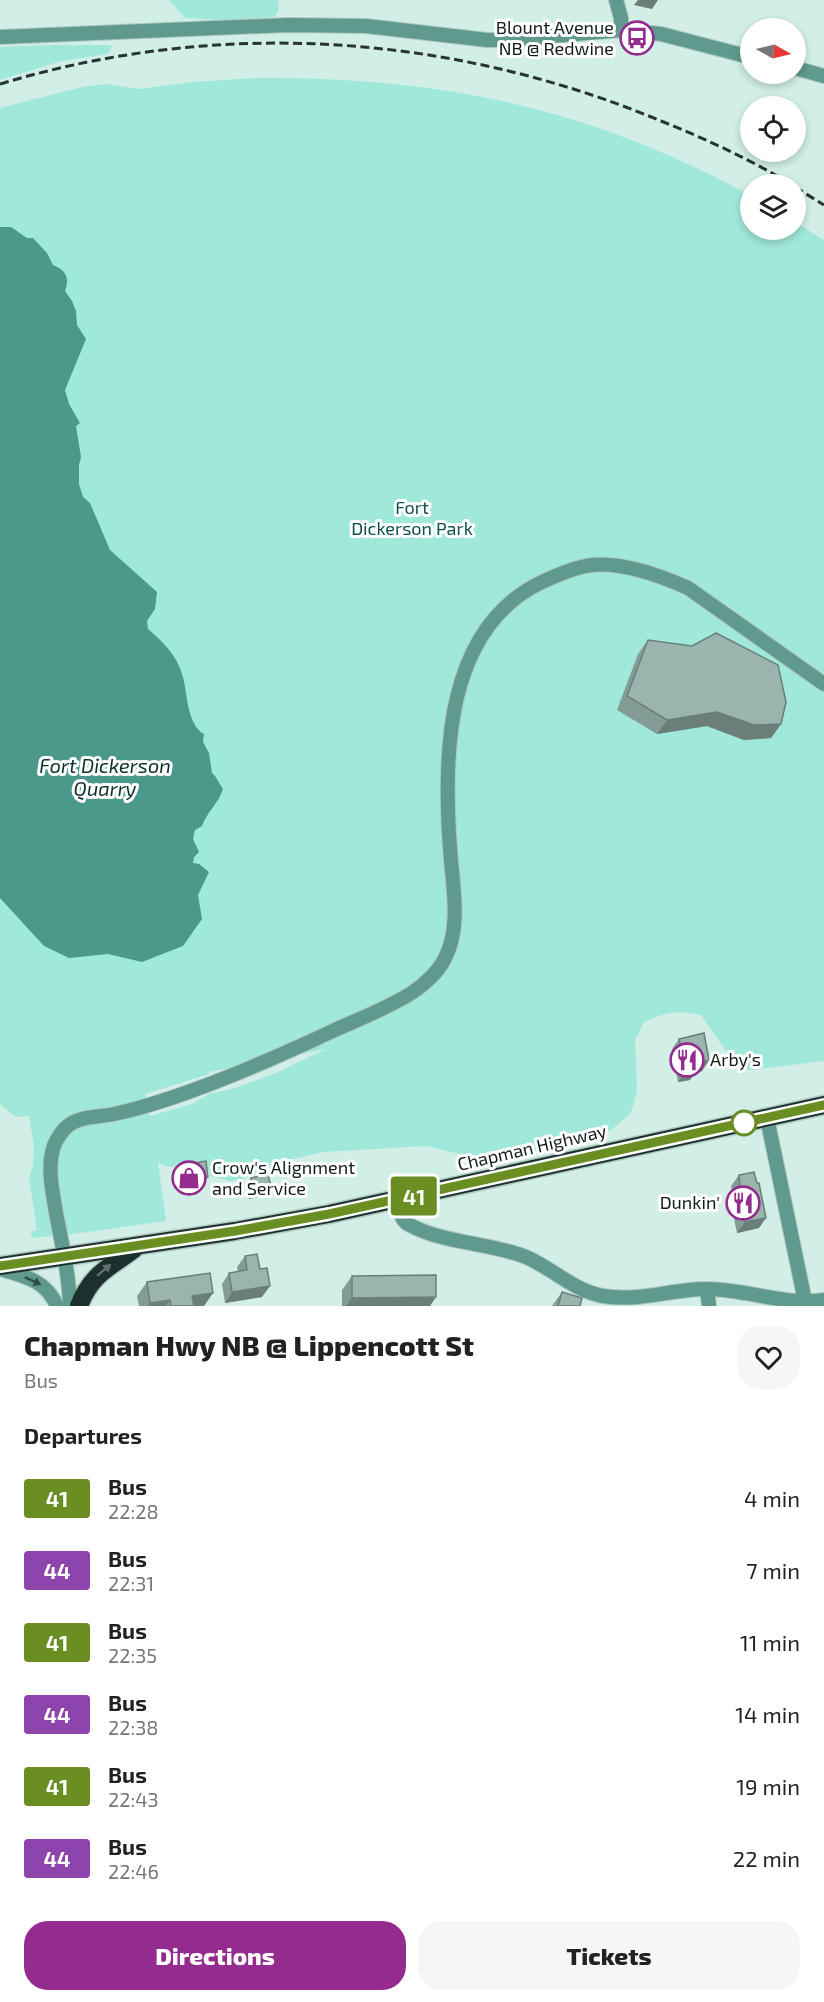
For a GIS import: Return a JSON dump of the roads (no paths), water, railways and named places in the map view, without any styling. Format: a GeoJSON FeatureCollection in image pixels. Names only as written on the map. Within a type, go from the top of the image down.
{"type":"FeatureCollection","features":[{"type":"Feature","properties":{"kind":"highway","name":"Chapman Highway"},"geometry":{"type":"LineString","coordinates":[[0,1267],[235,1231],[397,1200],[824,1105]]}},
{"type":"Feature","properties":{"kind":"highway"},"geometry":{"type":"LineString","coordinates":[[79,1306],[87,1288],[100,1272],[140,1244]]}},
{"type":"Feature","properties":{"kind":"street"},"geometry":{"type":"LineString","coordinates":[[616,0],[621,18],[621,30]]}},
{"type":"Feature","properties":{"kind":"street"},"geometry":{"type":"LineString","coordinates":[[0,37],[288,25],[366,26],[487,40],[621,30],[661,34],[740,54]]}},
{"type":"Feature","properties":{"kind":"street"},"geometry":{"type":"LineString","coordinates":[[806,71],[824,76]]}},
{"type":"Feature","properties":{"kind":"street"},"geometry":{"type":"LineString","coordinates":[[70,1306],[50,1165],[58,1137],[69,1125],[86,1118],[112,1114],[171,1098],[299,1047],[415,991],[432,975],[445,958],[452,936],[454,915],[447,813],[449,754],[456,705],[473,648],[488,626],[528,589],[558,575],[592,565],[622,567],[668,579],[702,598],[824,684]]}},
{"type":"Feature","properties":{"kind":"street"},"geometry":{"type":"LineString","coordinates":[[767,1118],[806,1304]]}},
{"type":"Feature","properties":{"kind":"street"},"geometry":{"type":"LineString","coordinates":[[397,1200],[401,1216],[409,1224],[437,1235],[515,1253],[539,1264],[598,1301],[707,1289],[806,1304],[824,1300]]}},
{"type":"Feature","properties":{"kind":"street"},"geometry":{"type":"LineString","coordinates":[[0,1267],[40,1283],[57,1306]]}},
{"type":"Feature","properties":{"kind":"street"},"geometry":{"type":"LineString","coordinates":[[707,1289],[709,1306]]}},
{"type":"Feature","properties":{"kind":"water","name":"Fort Dickerson Quarry"},"geometry":{"type":"Polygon","coordinates":[[[0,227],[11,227],[27,238],[33,238],[47,253],[53,265],[66,275],[65,291],[76,311],[77,325],[86,339],[65,390],[69,404],[80,423],[76,426],[81,457],[79,484],[83,497],[90,503],[110,550],[157,592],[155,609],[147,621],[148,629],[176,660],[184,681],[188,707],[194,723],[204,734],[203,742],[209,753],[212,773],[223,789],[202,826],[195,830],[193,839],[199,852],[194,857],[193,863],[199,864],[209,872],[198,895],[202,919],[183,946],[142,962],[108,954],[69,958],[44,946],[0,898],[0,227]]]}},
{"type":"Feature","properties":{"kind":"railway"},"geometry":{"type":"LineString","coordinates":[[0,84],[83,63],[166,50],[250,44],[334,45],[417,53],[500,69],[581,91],[694,135],[773,174]]}},
{"type":"Feature","properties":{"kind":"railway"},"geometry":{"type":"LineString","coordinates":[[806,194],[824,205]]}},
{"type":"Feature","properties":{"kind":"place","name":"Blount Avenue NB @ Redwine"},"geometry":{"type":"Point","coordinates":[637,38]}},
{"type":"Feature","properties":{"kind":"place","name":"Arby's"},"geometry":{"type":"Point","coordinates":[687,1060]}},
{"type":"Feature","properties":{"kind":"place","name":"Crow's Alignment and Service"},"geometry":{"type":"Point","coordinates":[189,1178]}},
{"type":"Feature","properties":{"kind":"place","name":"Dunkin'"},"geometry":{"type":"Point","coordinates":[743,1203]}},
{"type":"Feature","properties":{"kind":"park label","name":"Fort Dickerson Park"},"geometry":{"type":"Point","coordinates":[412,518]}}]}
